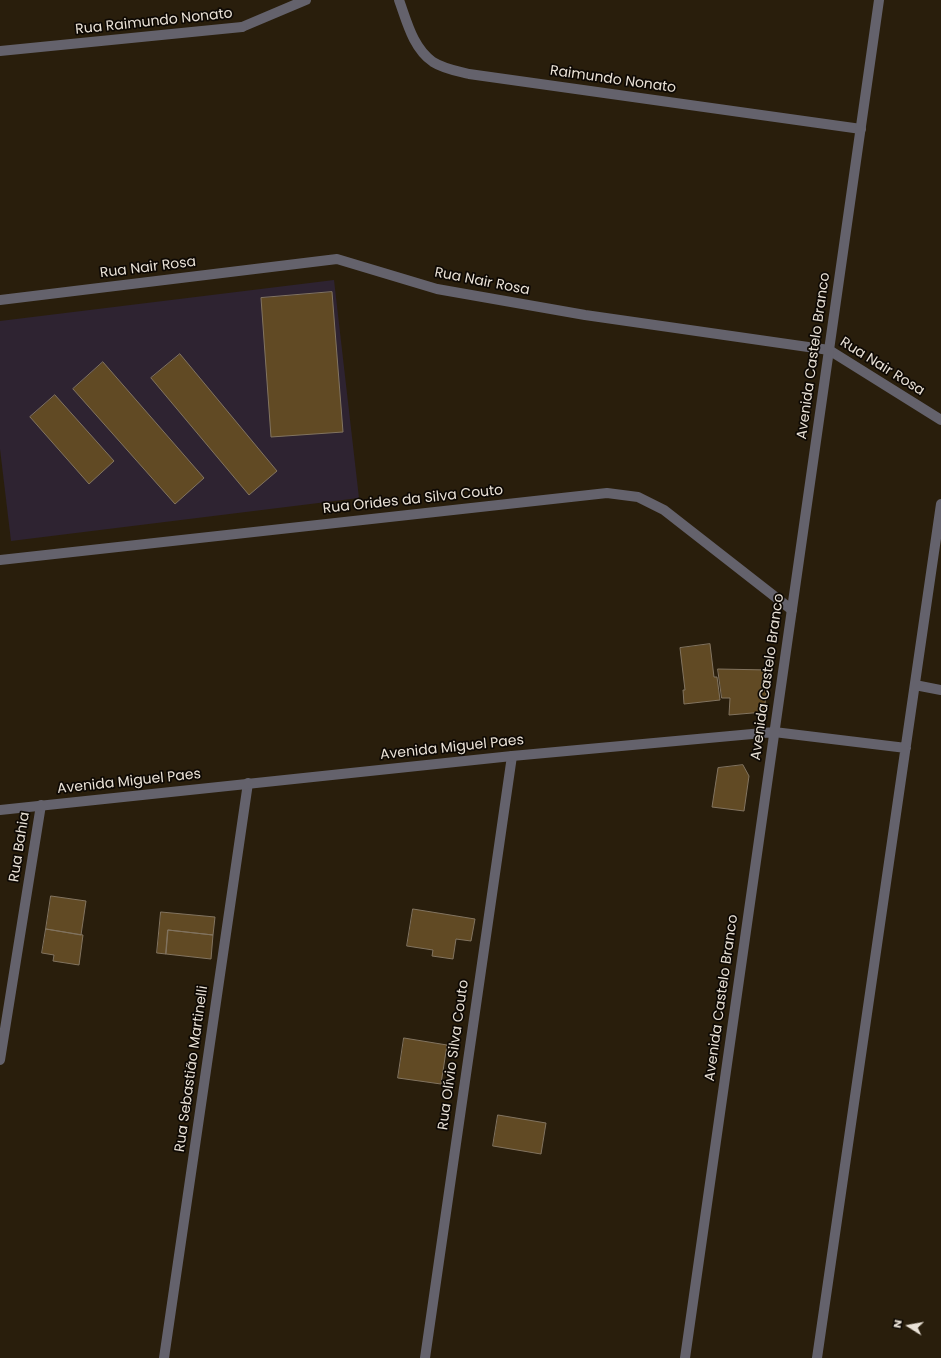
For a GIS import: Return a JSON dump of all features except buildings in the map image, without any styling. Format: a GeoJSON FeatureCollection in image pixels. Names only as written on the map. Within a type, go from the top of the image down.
{"type":"FeatureCollection","features":[{"type":"Feature","properties":{"kind":"street","name":"Rua Raimundo Nonato"},"geometry":{"type":"LineString","coordinates":[[0,51],[242,27],[306,0]]}},
{"type":"Feature","properties":{"kind":"street","name":"Raimundo Nonato"},"geometry":{"type":"LineString","coordinates":[[399,0],[412,36],[421,50],[434,62],[450,69],[469,74],[861,129]]}},
{"type":"Feature","properties":{"kind":"street","name":"Avenida Castelo Branco"},"geometry":{"type":"LineString","coordinates":[[685,1358],[879,0]]}},
{"type":"Feature","properties":{"kind":"street","name":"Rua Nair Rosa"},"geometry":{"type":"LineString","coordinates":[[0,300],[337,259],[437,289],[585,315],[829,350],[941,420]]}},
{"type":"Feature","properties":{"kind":"street","name":"Rua Orides da Silva Couto"},"geometry":{"type":"LineString","coordinates":[[0,560],[606,493],[638,497],[664,510],[792,610]]}},
{"type":"Feature","properties":{"kind":"street"},"geometry":{"type":"LineString","coordinates":[[817,1358],[941,504]]}},
{"type":"Feature","properties":{"kind":"street"},"geometry":{"type":"LineString","coordinates":[[915,685],[941,690]]}},
{"type":"Feature","properties":{"kind":"street","name":"Avenida Miguel Paes"},"geometry":{"type":"LineString","coordinates":[[0,810],[512,756],[774,732],[906,748]]}},
{"type":"Feature","properties":{"kind":"street","name":"Rua Olívio Silva Couto"},"geometry":{"type":"LineString","coordinates":[[425,1358],[512,756]]}},
{"type":"Feature","properties":{"kind":"street","name":"Rua Sebastião Martinelli"},"geometry":{"type":"LineString","coordinates":[[164,1358],[248,783]]}},
{"type":"Feature","properties":{"kind":"street","name":"Rua Bahia"},"geometry":{"type":"LineString","coordinates":[[0,1060],[41,805]]}},
{"type":"Feature","properties":{"kind":"shaded area"},"geometry":{"type":"Polygon","coordinates":[[[334,280],[359,498],[11,541],[0,449],[0,321],[334,280]]]}}]}
